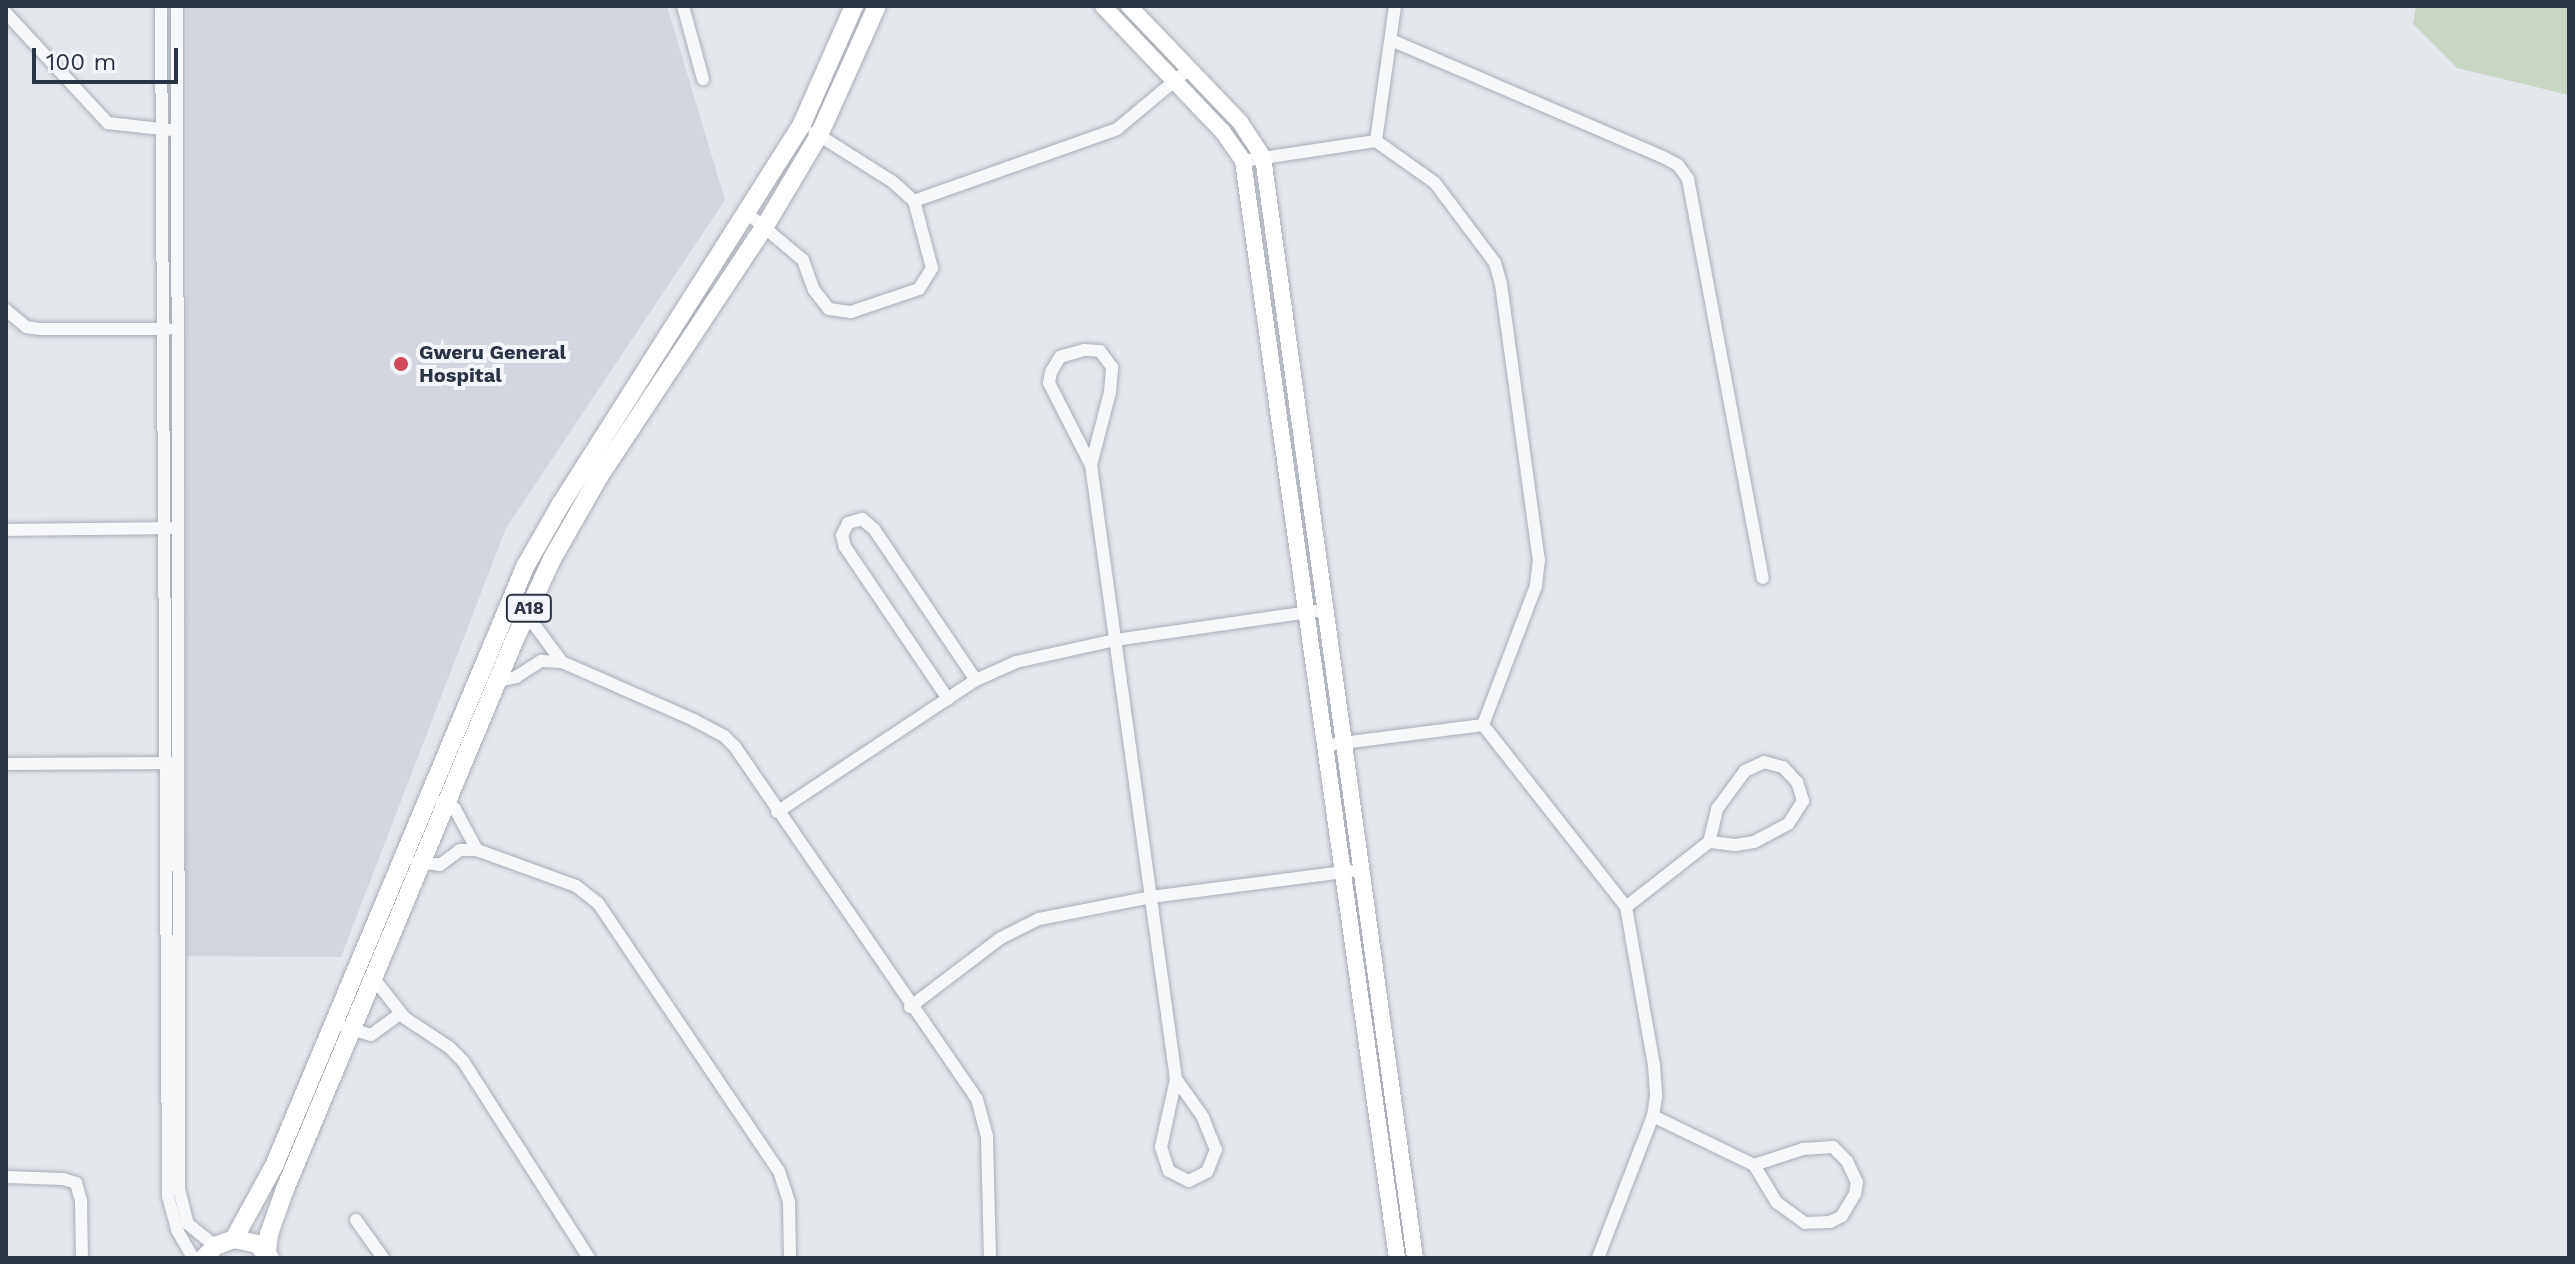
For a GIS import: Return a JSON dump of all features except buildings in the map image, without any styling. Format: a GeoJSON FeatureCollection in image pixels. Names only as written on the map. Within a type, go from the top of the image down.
{"type":"FeatureCollection","features":[{"type":"Feature","properties":{"kind":"highway","name":"A18"},"geometry":{"type":"LineString","coordinates":[[269,1255],[269,1234],[285,1189],[497,682],[552,559],[659,351],[802,124],[854,6]]}},
{"type":"Feature","properties":{"kind":"highway","name":"A18"},"geometry":{"type":"LineString","coordinates":[[269,1255],[246,1240],[234,1239],[274,1166],[475,680],[525,567],[604,454],[676,360],[765,226],[819,135],[877,6]]}},
{"type":"Feature","properties":{"kind":"highway"},"geometry":{"type":"LineString","coordinates":[[713,266],[732,276]]}},
{"type":"Feature","properties":{"kind":"highway"},"geometry":{"type":"LineString","coordinates":[[659,351],[676,360]]}},
{"type":"Feature","properties":{"kind":"highway"},"geometry":{"type":"LineString","coordinates":[[209,1252],[234,1239]]}},
{"type":"Feature","properties":{"kind":"main road"},"geometry":{"type":"LineString","coordinates":[[1103,6],[1235,147],[1243,161],[1397,1258]]}},
{"type":"Feature","properties":{"kind":"main road"},"geometry":{"type":"LineString","coordinates":[[1129,6],[1252,137],[1263,157],[1415,1258]]}},
{"type":"Feature","properties":{"kind":"street"},"geometry":{"type":"LineString","coordinates":[[161,6],[164,764],[174,1096]]}},
{"type":"Feature","properties":{"kind":"street"},"geometry":{"type":"LineString","coordinates":[[177,6],[178,763],[174,1096],[168,1196],[193,1258]]}},
{"type":"Feature","properties":{"kind":"street"},"geometry":{"type":"LineString","coordinates":[[683,6],[703,79]]}},
{"type":"Feature","properties":{"kind":"street"},"geometry":{"type":"LineString","coordinates":[[1376,141],[1395,6]]}},
{"type":"Feature","properties":{"kind":"street"},"geometry":{"type":"LineString","coordinates":[[6,13],[108,123],[176,129]]}},
{"type":"Feature","properties":{"kind":"street"},"geometry":{"type":"LineString","coordinates":[[1391,40],[1663,157],[1688,179],[1763,578]]}},
{"type":"Feature","properties":{"kind":"street"},"geometry":{"type":"LineString","coordinates":[[914,201],[1100,137],[1131,118],[1190,68]]}},
{"type":"Feature","properties":{"kind":"street"},"geometry":{"type":"LineString","coordinates":[[747,213],[803,260],[821,302],[840,313],[909,294],[919,289],[927,278],[932,268],[931,255],[914,201],[893,182],[802,124]]}},
{"type":"Feature","properties":{"kind":"street"},"geometry":{"type":"LineString","coordinates":[[1243,161],[1376,141],[1435,183],[1495,263],[1501,284],[1539,560],[1536,586],[1483,725]]}},
{"type":"Feature","properties":{"kind":"street"},"geometry":{"type":"LineString","coordinates":[[6,310],[26,327],[41,329],[179,329]]}},
{"type":"Feature","properties":{"kind":"street"},"geometry":{"type":"LineString","coordinates":[[1091,465],[1110,392],[1112,367],[1100,351],[1084,350],[1060,357],[1051,372],[1049,383],[1091,465],[1176,1079],[1161,1147],[1169,1171],[1189,1181],[1207,1172],[1216,1150],[1212,1133],[1176,1079]]}},
{"type":"Feature","properties":{"kind":"street"},"geometry":{"type":"LineString","coordinates":[[948,699],[845,547],[842,535],[848,523],[862,519],[874,529],[976,680]]}},
{"type":"Feature","properties":{"kind":"street"},"geometry":{"type":"LineString","coordinates":[[6,530],[178,528]]}},
{"type":"Feature","properties":{"kind":"street"},"geometry":{"type":"LineString","coordinates":[[777,812],[976,680],[1016,662],[1115,640],[1324,610]]}},
{"type":"Feature","properties":{"kind":"street"},"geometry":{"type":"LineString","coordinates":[[503,615],[524,620],[538,629],[562,662]]}},
{"type":"Feature","properties":{"kind":"street"},"geometry":{"type":"LineString","coordinates":[[475,680],[497,682],[525,673],[541,661],[562,662],[724,736],[746,762],[910,1007],[977,1099],[985,1118],[990,1258]]}},
{"type":"Feature","properties":{"kind":"street"},"geometry":{"type":"LineString","coordinates":[[1324,745],[1483,725]]}},
{"type":"Feature","properties":{"kind":"street"},"geometry":{"type":"LineString","coordinates":[[1483,725],[1626,907],[1654,1065],[1653,1116],[1598,1258]]}},
{"type":"Feature","properties":{"kind":"street"},"geometry":{"type":"LineString","coordinates":[[1626,907],[1709,842],[1717,809],[1745,771],[1764,762],[1783,767],[1797,782],[1803,801],[1788,824],[1754,842],[1735,845],[1709,842]]}},
{"type":"Feature","properties":{"kind":"street"},"geometry":{"type":"LineString","coordinates":[[6,764],[178,763]]}},
{"type":"Feature","properties":{"kind":"street"},"geometry":{"type":"LineString","coordinates":[[423,805],[447,802],[455,809],[477,850]]}},
{"type":"Feature","properties":{"kind":"street"},"geometry":{"type":"LineString","coordinates":[[403,854],[421,865],[440,865],[460,850],[477,850],[576,886],[598,903],[779,1171],[789,1202],[790,1258]]}},
{"type":"Feature","properties":{"kind":"street"},"geometry":{"type":"LineString","coordinates":[[910,1007],[1020,927],[1072,911],[1151,897],[1362,869]]}},
{"type":"Feature","properties":{"kind":"street"},"geometry":{"type":"LineString","coordinates":[[355,970],[372,981],[400,1014],[449,1047],[463,1061],[589,1258]]}},
{"type":"Feature","properties":{"kind":"street"},"geometry":{"type":"LineString","coordinates":[[335,1022],[365,1035],[376,1033],[400,1014]]}},
{"type":"Feature","properties":{"kind":"street"},"geometry":{"type":"LineString","coordinates":[[1653,1116],[1754,1165],[1777,1203],[1805,1223],[1830,1222],[1842,1216],[1855,1194],[1857,1182],[1847,1161],[1833,1147],[1803,1149],[1754,1165]]}},
{"type":"Feature","properties":{"kind":"street"},"geometry":{"type":"LineString","coordinates":[[6,1177],[63,1179],[76,1183],[81,1200],[82,1258]]}},
{"type":"Feature","properties":{"kind":"street"},"geometry":{"type":"LineString","coordinates":[[356,1220],[383,1258]]}},
{"type":"Feature","properties":{"kind":"street"},"geometry":{"type":"LineString","coordinates":[[182,1227],[209,1252]]}},
{"type":"Feature","properties":{"kind":"shaded area","name":"Gweru General Hospital"},"geometry":{"type":"Polygon","coordinates":[[[187,6],[667,6],[725,200],[506,528],[341,957],[186,956],[187,6]]]}},
{"type":"Feature","properties":{"kind":"green space"},"geometry":{"type":"Polygon","coordinates":[[[2416,6],[2569,6],[2569,95],[2457,68],[2413,24],[2416,6]]]}},
{"type":"Feature","properties":{"kind":"place","name":"Gweru General Hospital"},"geometry":{"type":"Point","coordinates":[401,364]}}]}
